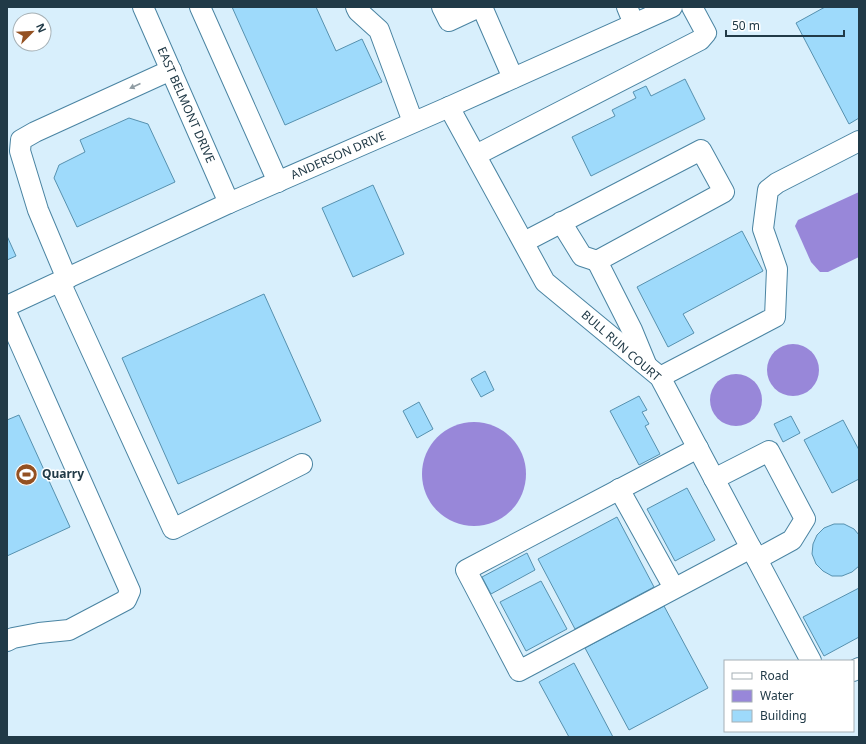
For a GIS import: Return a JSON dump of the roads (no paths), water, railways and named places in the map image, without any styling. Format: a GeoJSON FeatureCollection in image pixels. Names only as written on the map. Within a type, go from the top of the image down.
{"type":"FeatureCollection","features":[{"type":"Feature","properties":{"kind":"street","name":"EAST BELMONT DRIVE"},"geometry":{"type":"LineString","coordinates":[[143,7],[229,203]]}},
{"type":"Feature","properties":{"kind":"street"},"geometry":{"type":"LineString","coordinates":[[200,7],[278,182]]}},
{"type":"Feature","properties":{"kind":"street"},"geometry":{"type":"LineString","coordinates":[[356,7],[358,11],[379,30],[413,122]]}},
{"type":"Feature","properties":{"kind":"street"},"geometry":{"type":"LineString","coordinates":[[442,7],[449,21],[479,7]]}},
{"type":"Feature","properties":{"kind":"street"},"geometry":{"type":"LineString","coordinates":[[482,7],[513,78]]}},
{"type":"Feature","properties":{"kind":"street","name":"ANDERSON DRIVE"},"geometry":{"type":"LineString","coordinates":[[7,306],[229,203],[513,78],[631,15],[672,7]]}},
{"type":"Feature","properties":{"kind":"street"},"geometry":{"type":"LineString","coordinates":[[476,155],[700,40],[706,33],[692,7]]}},
{"type":"Feature","properties":{"kind":"street"},"geometry":{"type":"LineString","coordinates":[[171,70],[35,132],[21,140],[20,151],[38,210],[64,280],[173,529],[302,464]]}},
{"type":"Feature","properties":{"kind":"street","name":"BULL RUN COURT"},"geometry":{"type":"LineString","coordinates":[[450,107],[545,282],[653,371],[698,448],[810,660]]}},
{"type":"Feature","properties":{"kind":"street"},"geometry":{"type":"LineString","coordinates":[[561,222],[582,256],[597,261],[653,371],[775,317],[777,270],[763,230],[768,190],[777,183],[859,141]]}},
{"type":"Feature","properties":{"kind":"street"},"geometry":{"type":"LineString","coordinates":[[524,242],[701,150],[724,192],[597,261]]}},
{"type":"Feature","properties":{"kind":"street"},"geometry":{"type":"LineString","coordinates":[[7,314],[130,592],[126,600],[69,630],[39,633],[13,638],[7,641]]}},
{"type":"Feature","properties":{"kind":"street"},"geometry":{"type":"LineString","coordinates":[[698,448],[466,570],[519,671],[674,588],[754,553],[792,540],[805,519],[769,451],[714,479]]}},
{"type":"Feature","properties":{"kind":"street"},"geometry":{"type":"LineString","coordinates":[[619,489],[674,588]]}},
{"type":"Feature","properties":{"kind":"water"},"geometry":{"type":"Polygon","coordinates":[[[859,192],[859,257],[828,272],[820,272],[811,262],[795,226],[798,220],[859,192]]]}},
{"type":"Feature","properties":{"kind":"water"},"geometry":{"type":"Polygon","coordinates":[[[788,344],[798,344],[812,351],[819,365],[819,375],[812,389],[798,396],[788,396],[778,392],[771,385],[767,375],[767,365],[771,355],[778,348],[788,344]]]}},
{"type":"Feature","properties":{"kind":"water"},"geometry":{"type":"Polygon","coordinates":[[[731,374],[741,374],[755,381],[762,395],[762,405],[755,419],[741,426],[731,426],[721,422],[714,415],[710,405],[710,395],[714,385],[721,378],[731,374]]]}},
{"type":"Feature","properties":{"kind":"water"},"geometry":{"type":"Polygon","coordinates":[[[474,422],[494,426],[511,437],[522,454],[526,474],[522,494],[511,511],[494,522],[474,526],[454,522],[437,511],[426,494],[422,474],[426,454],[437,437],[454,426],[474,422]]]}},
{"type":"Feature","properties":{"kind":"place","name":"Quarry"},"geometry":{"type":"Point","coordinates":[26,474]}}]}
